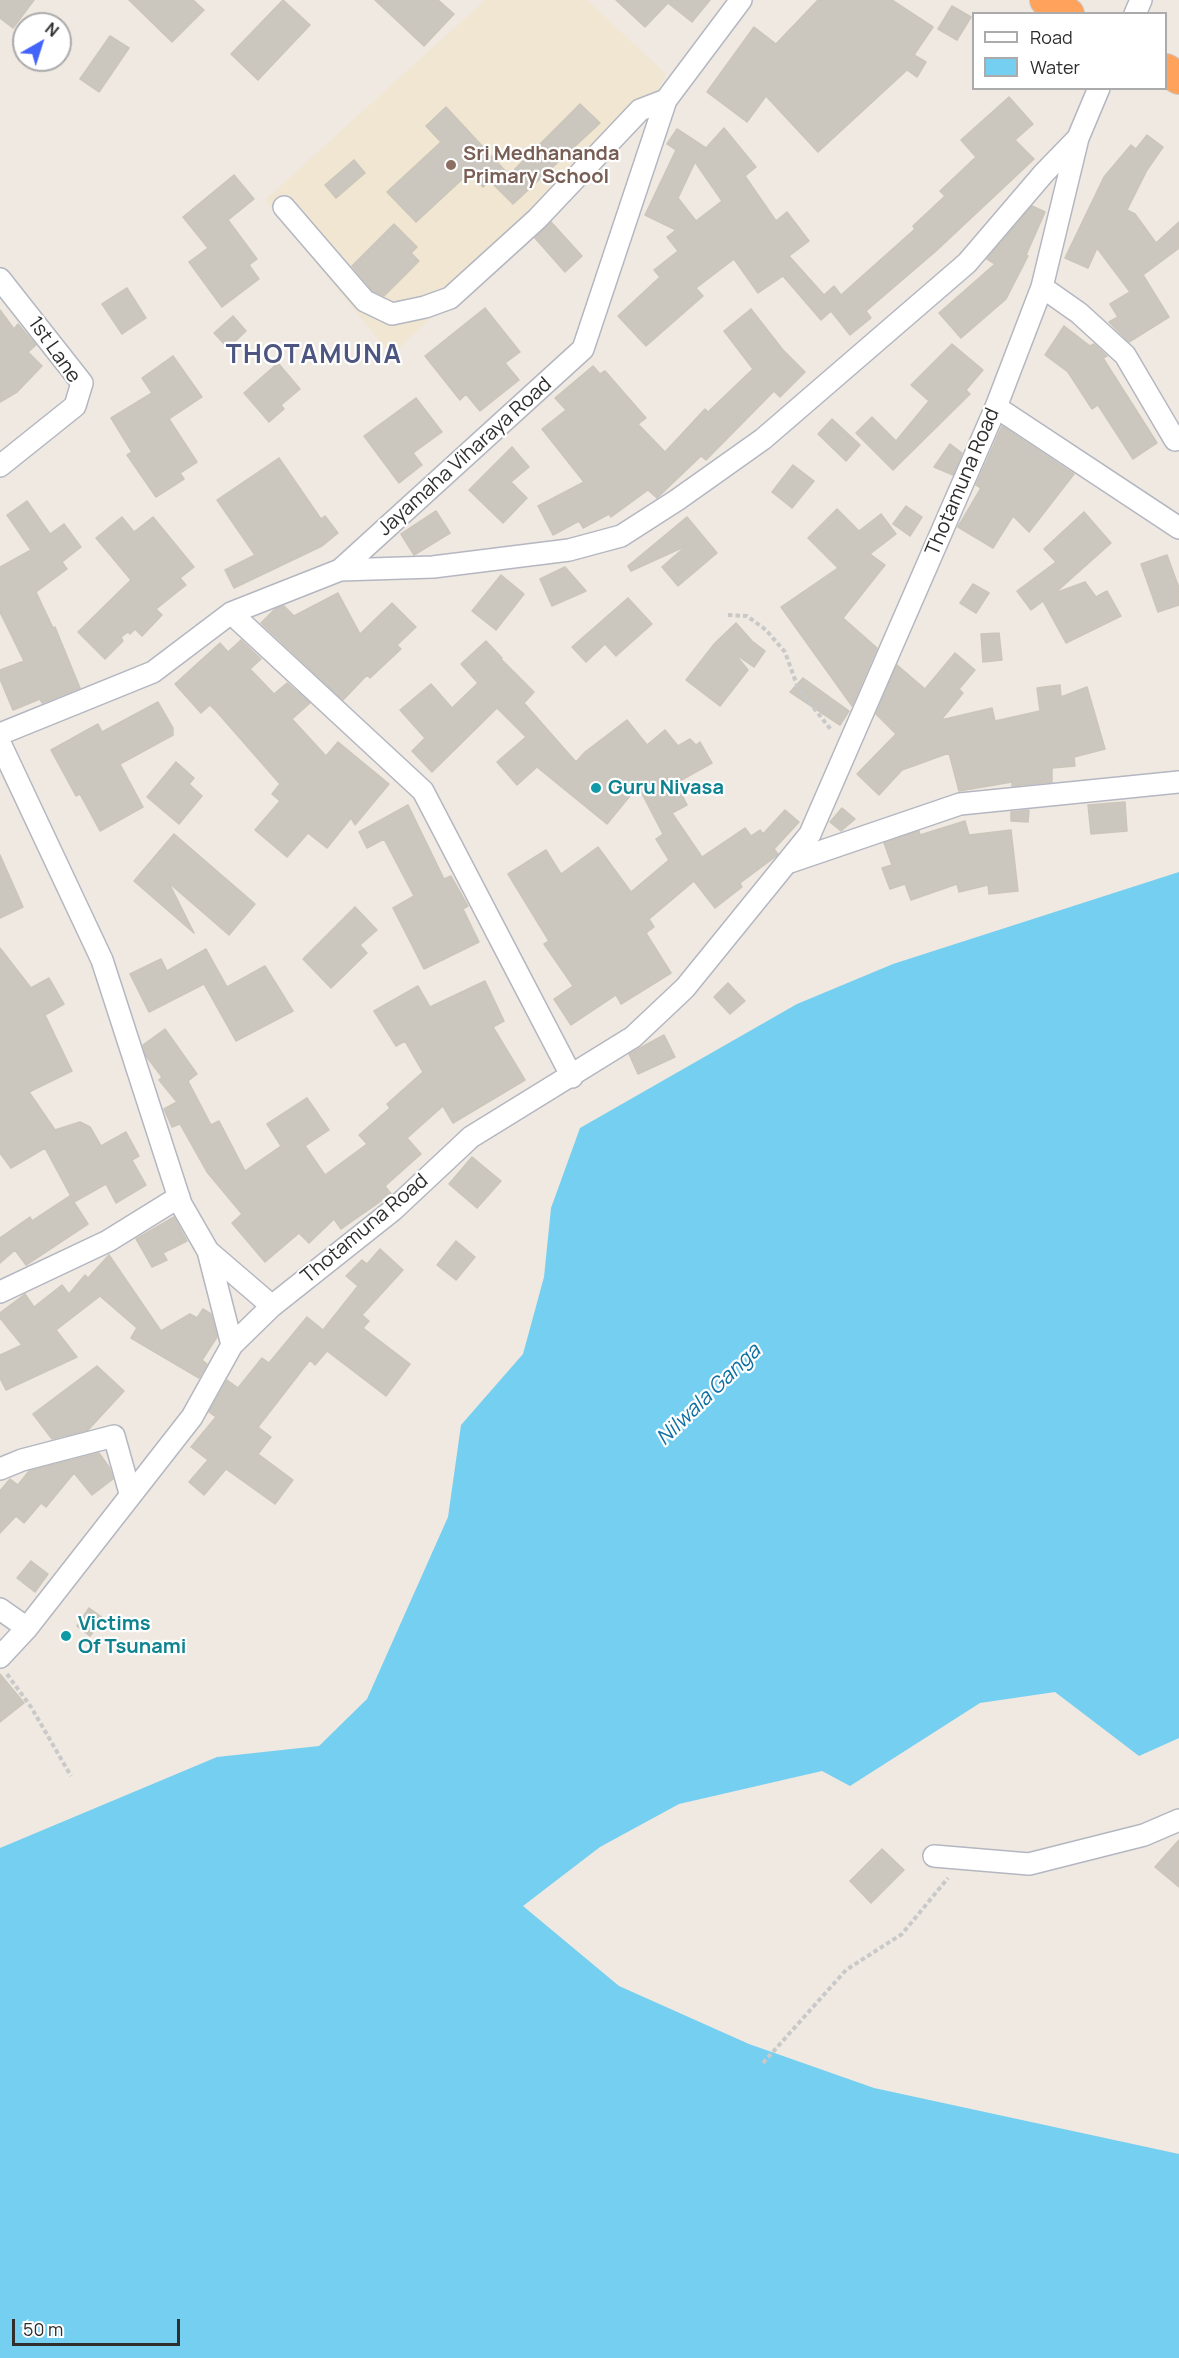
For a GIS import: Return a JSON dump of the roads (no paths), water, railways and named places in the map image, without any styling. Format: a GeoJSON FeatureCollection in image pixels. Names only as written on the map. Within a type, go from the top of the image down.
{"type":"FeatureCollection","features":[{"type":"Feature","properties":{"kind":"highway"},"geometry":{"type":"LineString","coordinates":[[1046,0],[1065,12]]}},
{"type":"Feature","properties":{"kind":"street","name":"Jayamaha Viharaya Road"},"geometry":{"type":"LineString","coordinates":[[0,734],[153,672],[231,613],[340,570],[584,349],[666,100],[741,0]]}},
{"type":"Feature","properties":{"kind":"street","name":"Thotamuna Road"},"geometry":{"type":"LineString","coordinates":[[3,1665],[27,1628],[130,1493],[192,1417],[232,1346],[272,1306],[393,1210],[471,1137],[572,1077],[633,1037],[685,988],[790,862],[810,834],[996,407],[1042,287],[1078,138],[1098,90]]}},
{"type":"Feature","properties":{"kind":"street"},"geometry":{"type":"LineString","coordinates":[[284,207],[365,302],[392,314],[426,307],[450,298],[537,219],[640,110],[666,100]]}},
{"type":"Feature","properties":{"kind":"street"},"geometry":{"type":"LineString","coordinates":[[340,570],[433,567],[569,550],[621,536],[677,500],[763,439],[968,263],[1044,173],[1078,138]]}},
{"type":"Feature","properties":{"kind":"street","name":"1st Lane"},"geometry":{"type":"LineString","coordinates":[[0,279],[82,383],[75,406],[0,466]]}},
{"type":"Feature","properties":{"kind":"street"},"geometry":{"type":"LineString","coordinates":[[1042,287],[1079,313],[1125,354],[1175,440]]}},
{"type":"Feature","properties":{"kind":"street"},"geometry":{"type":"LineString","coordinates":[[996,407],[1179,528]]}},
{"type":"Feature","properties":{"kind":"street"},"geometry":{"type":"LineString","coordinates":[[231,613],[423,791],[572,1077]]}},
{"type":"Feature","properties":{"kind":"street"},"geometry":{"type":"LineString","coordinates":[[0,743],[102,960],[179,1197],[208,1251],[232,1346]]}},
{"type":"Feature","properties":{"kind":"street"},"geometry":{"type":"LineString","coordinates":[[790,862],[960,804],[1179,782]]}},
{"type":"Feature","properties":{"kind":"street"},"geometry":{"type":"LineString","coordinates":[[0,1292],[108,1241],[179,1197]]}},
{"type":"Feature","properties":{"kind":"street"},"geometry":{"type":"LineString","coordinates":[[208,1251],[272,1306]]}},
{"type":"Feature","properties":{"kind":"street"},"geometry":{"type":"LineString","coordinates":[[0,1469],[22,1460],[114,1436],[130,1493]]}},
{"type":"Feature","properties":{"kind":"street"},"geometry":{"type":"LineString","coordinates":[[0,1609],[27,1628]]}},
{"type":"Feature","properties":{"kind":"street"},"geometry":{"type":"LineString","coordinates":[[934,1856],[1029,1864],[1144,1835],[1179,1820]]}},
{"type":"Feature","properties":{"kind":"water","name":"Nilwala Ganga"},"geometry":{"type":"Polygon","coordinates":[[[1179,872],[1179,1738],[1139,1756],[1055,1692],[980,1703],[850,1786],[822,1771],[679,1804],[600,1847],[523,1906],[619,1986],[749,2044],[874,2088],[1179,2154],[1179,2358],[0,2358],[0,1848],[217,1757],[319,1746],[367,1699],[448,1517],[461,1425],[523,1354],[544,1277],[551,1208],[580,1128],[797,1004],[893,964],[1179,872]]]}},
{"type":"Feature","properties":{"kind":"place","name":"Sri Medhananda Primary School"},"geometry":{"type":"Point","coordinates":[451,165]}},
{"type":"Feature","properties":{"kind":"place","name":"Guru Nivasa"},"geometry":{"type":"Point","coordinates":[596,788]}},
{"type":"Feature","properties":{"kind":"place","name":"Victims Of Tsunami"},"geometry":{"type":"Point","coordinates":[66,1636]}},
{"type":"Feature","properties":{"kind":"district","name":"THOTAMUNA"},"geometry":{"type":"Point","coordinates":[314,356]}}]}
